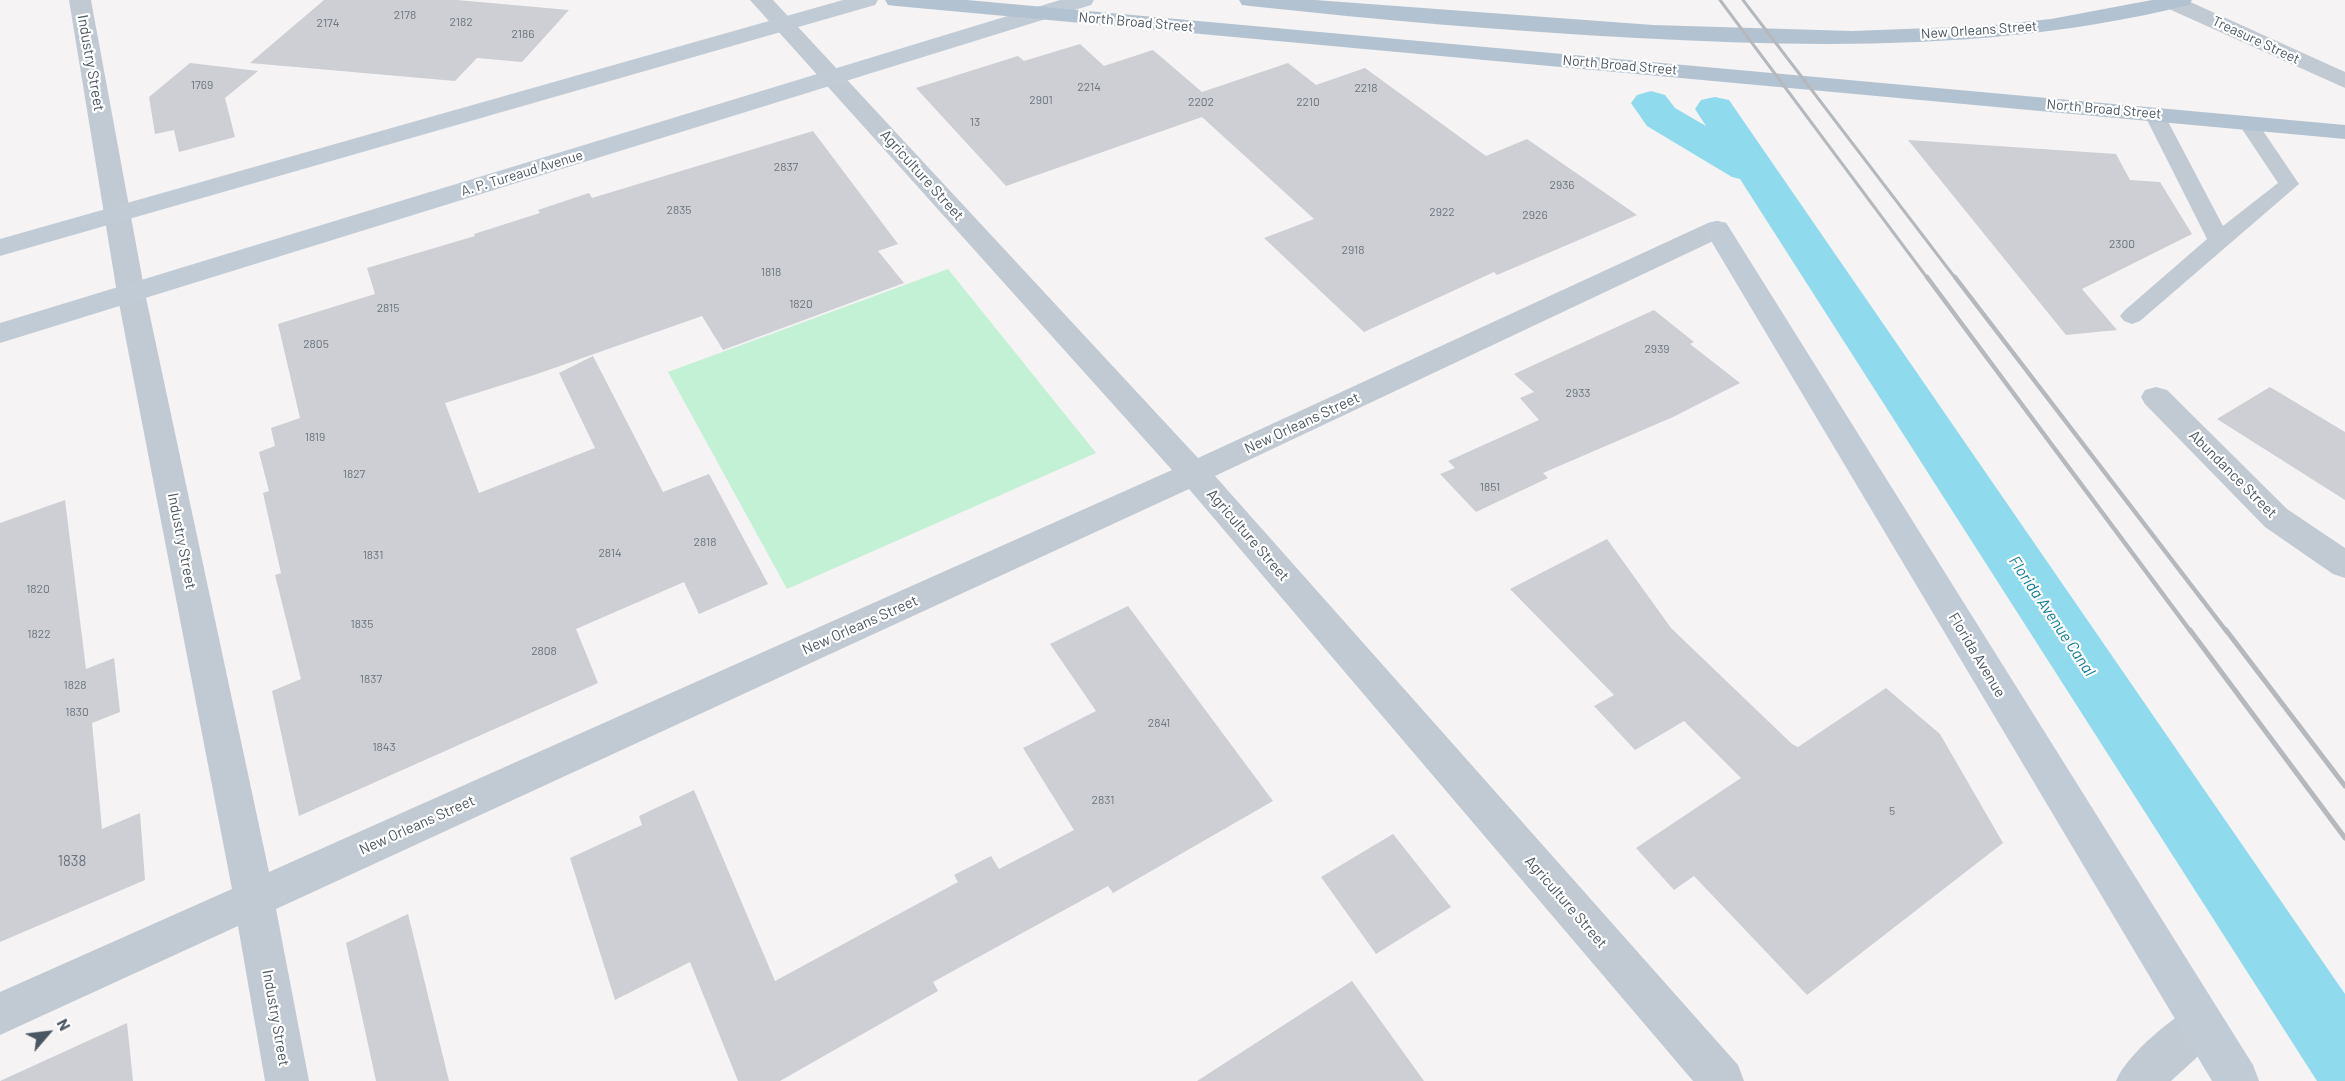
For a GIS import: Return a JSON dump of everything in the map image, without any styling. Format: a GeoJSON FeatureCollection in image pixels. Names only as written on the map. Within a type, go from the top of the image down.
{"type":"FeatureCollection","features":[{"type":"Feature","properties":{"kind":"main road","name":"North Broad Street"},"geometry":{"type":"LineString","coordinates":[[896,0],[2345,132]]}},
{"type":"Feature","properties":{"kind":"main road","name":"New Orleans Street"},"geometry":{"type":"LineString","coordinates":[[1250,0],[1448,20],[1774,38],[1986,32],[2099,18],[2174,1]]}},
{"type":"Feature","properties":{"kind":"street","name":"Industry Street"},"geometry":{"type":"LineString","coordinates":[[80,0],[116,215],[254,899],[287,1081]]}},
{"type":"Feature","properties":{"kind":"street","name":"Agriculture Street"},"geometry":{"type":"LineString","coordinates":[[761,0],[1194,473],[1722,1081]]}},
{"type":"Feature","properties":{"kind":"street"},"geometry":{"type":"LineString","coordinates":[[0,248],[867,0]]}},
{"type":"Feature","properties":{"kind":"street"},"geometry":{"type":"LineString","coordinates":[[1045,14],[1083,0]]}},
{"type":"Feature","properties":{"kind":"street","name":"Treasure Street"},"geometry":{"type":"LineString","coordinates":[[2174,1],[2345,81]]}},
{"type":"Feature","properties":{"kind":"street","name":"A. P. Tureaud Avenue"},"geometry":{"type":"LineString","coordinates":[[0,333],[1045,14]]}},
{"type":"Feature","properties":{"kind":"street","name":"New Orleans Street"},"geometry":{"type":"LineString","coordinates":[[0,1014],[1194,473],[1717,229]]}},
{"type":"Feature","properties":{"kind":"street","name":"Florida Avenue"},"geometry":{"type":"LineString","coordinates":[[1717,229],[2237,1081]]}},
{"type":"Feature","properties":{"kind":"street","name":"Abundance Street"},"geometry":{"type":"LineString","coordinates":[[2156,397],[2276,518],[2345,565]]}},
{"type":"Feature","properties":{"kind":"street"},"geometry":{"type":"LineString","coordinates":[[2138,1081],[2202,1024]]}},
{"type":"Feature","properties":{"kind":"lane"},"geometry":{"type":"LineString","coordinates":[[2154,114],[2218,240]]}},
{"type":"Feature","properties":{"kind":"lane"},"geometry":{"type":"LineString","coordinates":[[2132,316],[2218,240],[2289,184],[2248,123]]}},
{"type":"Feature","properties":{"kind":"green space"},"geometry":{"type":"Polygon","coordinates":[[[948,269],[1096,453],[787,589],[668,372],[948,269]]]}},
{"type":"Feature","properties":{"kind":"building"},"geometry":{"type":"Polygon","coordinates":[[[324,0],[457,0],[569,10],[522,62],[477,58],[455,81],[250,63],[324,0]]]}},
{"type":"Feature","properties":{"kind":"building"},"geometry":{"type":"Polygon","coordinates":[[[1080,44],[1104,66],[1153,50],[1202,92],[1288,63],[1316,85],[1365,68],[1486,156],[1527,139],[1637,215],[1497,275],[1494,272],[1364,332],[1264,238],[1314,219],[1202,117],[1006,186],[916,88],[1018,56],[1024,61],[1080,44]]]}},
{"type":"Feature","properties":{"kind":"building"},"geometry":{"type":"Polygon","coordinates":[[[190,63],[258,71],[225,98],[235,137],[179,152],[174,130],[155,134],[149,97],[190,63]]]}},
{"type":"Feature","properties":{"kind":"building"},"geometry":{"type":"Polygon","coordinates":[[[813,131],[898,244],[878,251],[904,283],[723,350],[702,316],[537,374],[445,403],[479,493],[595,448],[559,373],[593,356],[663,492],[709,474],[768,584],[699,614],[684,582],[576,629],[598,683],[299,816],[272,691],[301,679],[275,575],[281,573],[263,493],[269,491],[259,452],[275,446],[271,428],[300,418],[278,324],[375,294],[367,268],[475,236],[474,234],[540,213],[538,210],[589,193],[592,198],[813,131]]]}},
{"type":"Feature","properties":{"kind":"building"},"geometry":{"type":"Polygon","coordinates":[[[1908,140],[2116,154],[2130,180],[2160,182],[2192,234],[2082,289],[2117,330],[2066,335],[1908,140]]]}},
{"type":"Feature","properties":{"kind":"building"},"geometry":{"type":"Polygon","coordinates":[[[1654,310],[1694,342],[1690,344],[1740,383],[1673,417],[1543,473],[1548,478],[1476,512],[1440,474],[1455,468],[1448,461],[1539,420],[1520,398],[1534,392],[1514,374],[1654,310]]]}},
{"type":"Feature","properties":{"kind":"building"},"geometry":{"type":"Polygon","coordinates":[[[2270,387],[2345,432],[2345,500],[2217,419],[2270,387]]]}},
{"type":"Feature","properties":{"kind":"building"},"geometry":{"type":"Polygon","coordinates":[[[65,500],[86,669],[114,658],[120,712],[92,723],[102,829],[140,813],[145,880],[0,942],[0,523],[65,500]]]}},
{"type":"Feature","properties":{"kind":"building"},"geometry":{"type":"Polygon","coordinates":[[[1607,539],[1671,628],[1792,744],[1798,747],[1886,688],[1940,734],[2003,843],[1807,995],[1694,876],[1674,890],[1636,848],[1741,778],[1684,721],[1635,750],[1594,706],[1614,695],[1510,589],[1607,539]]]}},
{"type":"Feature","properties":{"kind":"building"},"geometry":{"type":"Polygon","coordinates":[[[1128,606],[1273,801],[1113,893],[1108,886],[933,982],[938,991],[780,1081],[738,1081],[690,962],[615,1000],[570,858],[642,825],[639,816],[694,790],[775,981],[958,882],[954,875],[991,856],[999,869],[1074,830],[1023,748],[1096,711],[1050,644],[1128,606]]]}},
{"type":"Feature","properties":{"kind":"building"},"geometry":{"type":"Polygon","coordinates":[[[1393,834],[1451,907],[1376,954],[1321,877],[1393,834]]]}},
{"type":"Feature","properties":{"kind":"building"},"geometry":{"type":"Polygon","coordinates":[[[408,914],[449,1081],[376,1081],[346,943],[408,914]]]}},
{"type":"Feature","properties":{"kind":"building"},"geometry":{"type":"Polygon","coordinates":[[[1352,981],[1424,1081],[1197,1081],[1352,981]]]}},
{"type":"Feature","properties":{"kind":"building"},"geometry":{"type":"Polygon","coordinates":[[[127,1023],[133,1081],[0,1081],[127,1023]]]}},
{"type":"Feature","properties":{"kind":"waterway","name":"Florida Avenue Canal"},"geometry":{"type":"LineString","coordinates":[[1651,103],[1661,117],[1747,168]]}},
{"type":"Feature","properties":{"kind":"waterway","name":"Florida Avenue Canal"},"geometry":{"type":"LineString","coordinates":[[1715,109],[2345,1058]]}},
{"type":"Feature","properties":{"kind":"railway"},"geometry":{"type":"LineString","coordinates":[[1720,0],[1928,279]]}},
{"type":"Feature","properties":{"kind":"railway"},"geometry":{"type":"LineString","coordinates":[[1743,0],[1956,279]]}},
{"type":"Feature","properties":{"kind":"railway"},"geometry":{"type":"LineString","coordinates":[[1927,277],[2191,632]]}},
{"type":"Feature","properties":{"kind":"railway"},"geometry":{"type":"LineString","coordinates":[[1955,277],[2227,632]]}},
{"type":"Feature","properties":{"kind":"railway"},"geometry":{"type":"LineString","coordinates":[[2190,630],[2345,838]]}},
{"type":"Feature","properties":{"kind":"railway"},"geometry":{"type":"LineString","coordinates":[[2226,630],[2345,786]]}}]}
